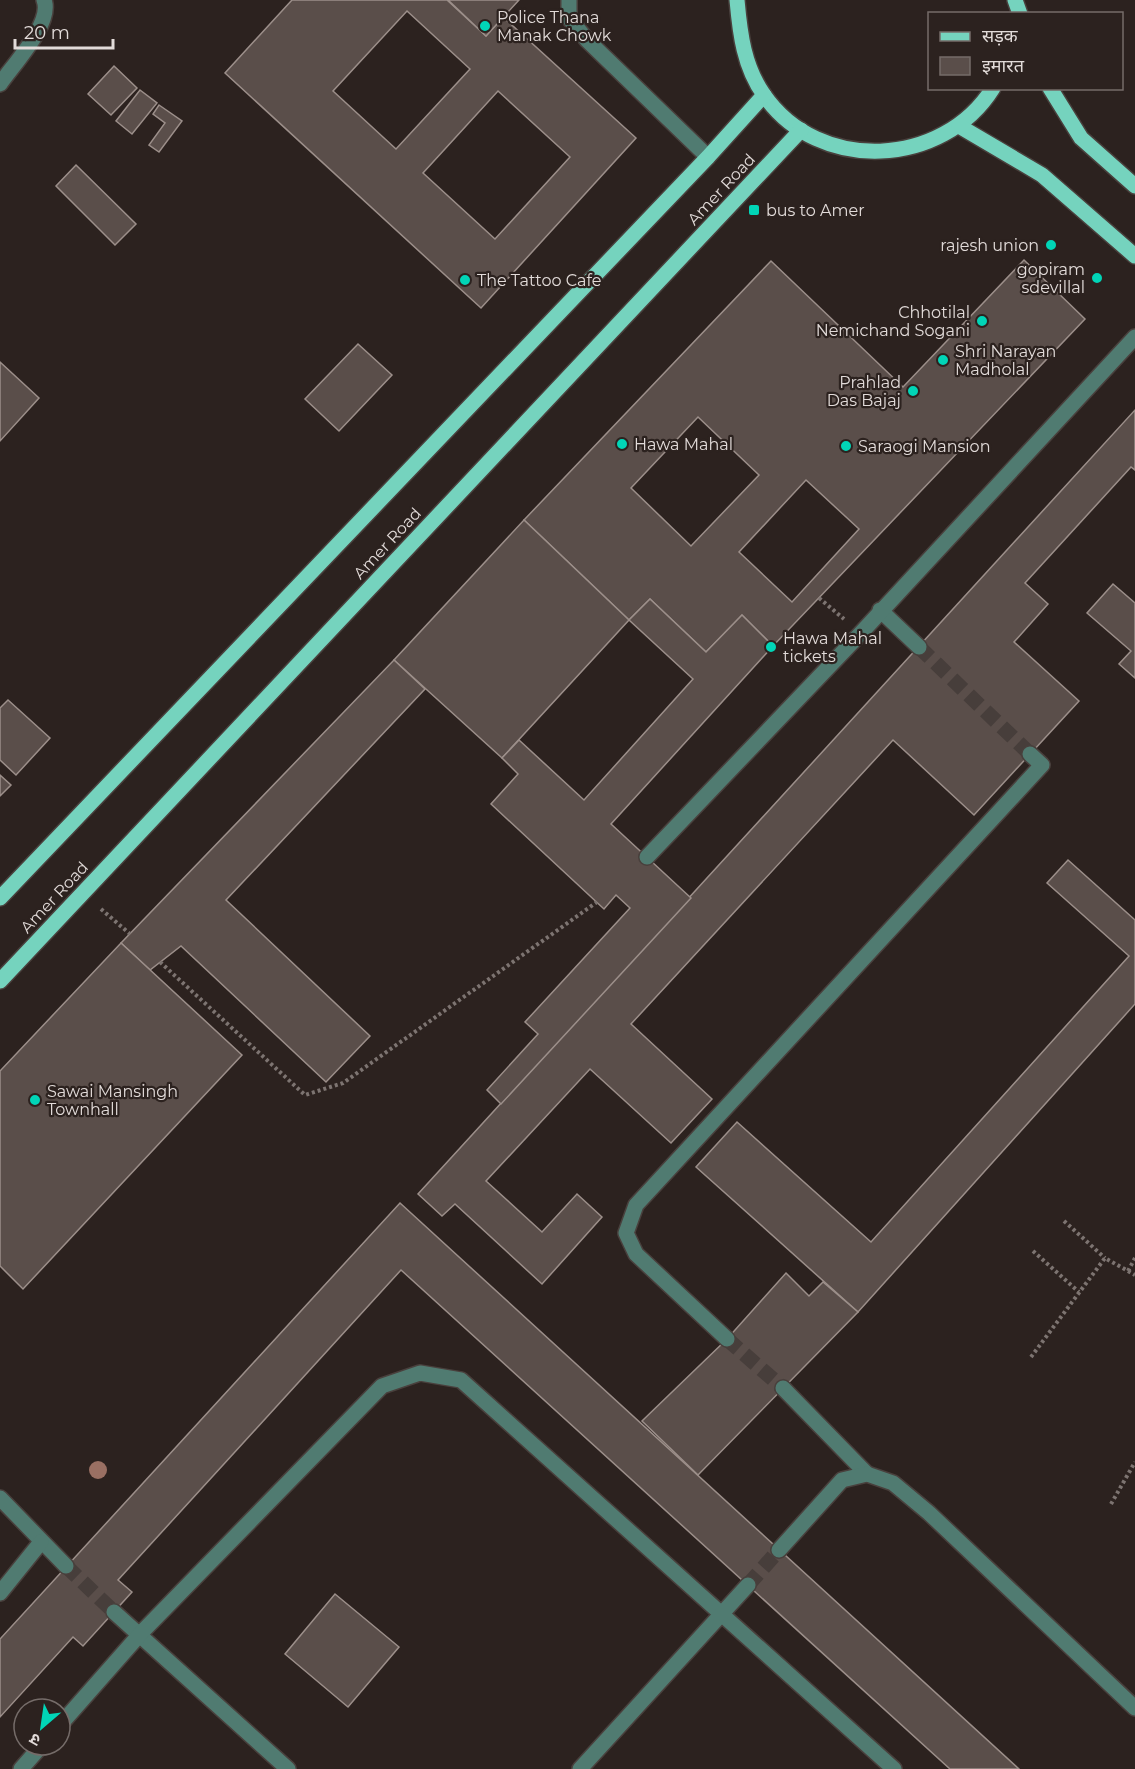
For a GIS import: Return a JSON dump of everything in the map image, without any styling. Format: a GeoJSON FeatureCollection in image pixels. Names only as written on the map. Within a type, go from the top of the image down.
{"type":"FeatureCollection","features":[{"type":"Feature","properties":{"kind":"main road"},"geometry":{"type":"LineString","coordinates":[[737,0],[739,30],[747,64],[764,95],[783,117],[801,130],[842,149],[882,153],[921,146],[959,126],[984,103],[992,90]]}},
{"type":"Feature","properties":{"kind":"main road"},"geometry":{"type":"LineString","coordinates":[[1051,90],[1081,138],[1135,186]]}},
{"type":"Feature","properties":{"kind":"main road","name":"Amer Road"},"geometry":{"type":"LineString","coordinates":[[0,898],[708,157],[764,95]]}},
{"type":"Feature","properties":{"kind":"main road"},"geometry":{"type":"LineString","coordinates":[[959,126],[1042,175],[1135,256]]}},
{"type":"Feature","properties":{"kind":"main road","name":"Amer Road"},"geometry":{"type":"LineString","coordinates":[[0,981],[801,130]]}},
{"type":"Feature","properties":{"kind":"street"},"geometry":{"type":"LineString","coordinates":[[0,84],[40,30],[47,7],[44,0]]}},
{"type":"Feature","properties":{"kind":"street"},"geometry":{"type":"LineString","coordinates":[[569,0],[568,18],[587,40],[708,157]]}},
{"type":"Feature","properties":{"kind":"street"},"geometry":{"type":"LineString","coordinates":[[646,857],[861,633],[1135,337]]}},
{"type":"Feature","properties":{"kind":"street"},"geometry":{"type":"LineString","coordinates":[[880,610],[919,647]]}},
{"type":"Feature","properties":{"kind":"street"},"geometry":{"type":"LineString","coordinates":[[727,1340],[636,1254],[627,1233],[636,1205],[1042,765],[1030,754]]}},
{"type":"Feature","properties":{"kind":"street"},"geometry":{"type":"LineString","coordinates":[[72,1712],[141,1634],[382,1386],[420,1373],[462,1380],[894,1769]]}},
{"type":"Feature","properties":{"kind":"street"},"geometry":{"type":"LineString","coordinates":[[783,1389],[867,1474],[893,1483],[929,1513],[1135,1708]]}},
{"type":"Feature","properties":{"kind":"street"},"geometry":{"type":"LineString","coordinates":[[780,1550],[842,1480],[867,1474]]}},
{"type":"Feature","properties":{"kind":"street"},"geometry":{"type":"LineString","coordinates":[[0,1498],[66,1566]]}},
{"type":"Feature","properties":{"kind":"street"},"geometry":{"type":"LineString","coordinates":[[0,1593],[41,1542]]}},
{"type":"Feature","properties":{"kind":"street"},"geometry":{"type":"LineString","coordinates":[[580,1769],[748,1585]]}},
{"type":"Feature","properties":{"kind":"street"},"geometry":{"type":"LineString","coordinates":[[114,1612],[288,1769]]}},
{"type":"Feature","properties":{"kind":"street"},"geometry":{"type":"LineString","coordinates":[[21,1769],[32,1757]]}},
{"type":"Feature","properties":{"kind":"path"},"geometry":{"type":"LineString","coordinates":[[819,598],[861,633]]}},
{"type":"Feature","properties":{"kind":"path"},"geometry":{"type":"LineString","coordinates":[[82,892],[130,934]]}},
{"type":"Feature","properties":{"kind":"path"},"geometry":{"type":"LineString","coordinates":[[160,962],[305,1095],[343,1083],[597,902]]}},
{"type":"Feature","properties":{"kind":"path"},"geometry":{"type":"LineString","coordinates":[[1064,1221],[1105,1258],[1135,1275]]}},
{"type":"Feature","properties":{"kind":"path"},"geometry":{"type":"LineString","coordinates":[[1033,1251],[1079,1292]]}},
{"type":"Feature","properties":{"kind":"path"},"geometry":{"type":"LineString","coordinates":[[1031,1357],[1105,1258]]}},
{"type":"Feature","properties":{"kind":"path"},"geometry":{"type":"LineString","coordinates":[[1128,1271],[1135,1258]]}},
{"type":"Feature","properties":{"kind":"path"},"geometry":{"type":"LineString","coordinates":[[1111,1504],[1135,1462]]}},
{"type":"Feature","properties":{"kind":"building"},"geometry":{"type":"Polygon","coordinates":[[[292,0],[447,0],[486,36],[503,17],[636,138],[481,308],[225,73],[292,0]],[[407,11],[333,91],[396,149],[470,69],[407,11]],[[498,91],[423,173],[495,239],[570,157],[498,91]]]}},
{"type":"Feature","properties":{"kind":"building","name":"Police Thana Manak Chowk"},"geometry":{"type":"Polygon","coordinates":[[[448,0],[519,0],[486,36],[448,0]]]}},
{"type":"Feature","properties":{"kind":"building"},"geometry":{"type":"Polygon","coordinates":[[[114,66],[137,88],[111,115],[88,94],[114,66]]]}},
{"type":"Feature","properties":{"kind":"building"},"geometry":{"type":"Polygon","coordinates":[[[140,90],[157,103],[132,134],[116,121],[140,90]]]}},
{"type":"Feature","properties":{"kind":"building"},"geometry":{"type":"Polygon","coordinates":[[[159,105],[182,121],[159,152],[149,145],[165,123],[153,114],[159,105]]]}},
{"type":"Feature","properties":{"kind":"building"},"geometry":{"type":"Polygon","coordinates":[[[76,165],[136,224],[115,245],[56,186],[76,165]]]}},
{"type":"Feature","properties":{"kind":"building","name":"Saraogi Mansion"},"geometry":{"type":"Polygon","coordinates":[[[1024,260],[1085,319],[773,646],[742,615],[706,652],[650,599],[629,620],[524,520],[771,261],[903,387],[1024,260]],[[698,417],[631,488],[691,546],[759,475],[698,417]],[[806,480],[739,552],[792,602],[859,529],[806,480]]]}},
{"type":"Feature","properties":{"kind":"building"},"geometry":{"type":"Polygon","coordinates":[[[358,344],[392,375],[339,431],[305,399],[358,344]]]}},
{"type":"Feature","properties":{"kind":"building"},"geometry":{"type":"Polygon","coordinates":[[[0,362],[39,398],[0,441],[0,362]]]}},
{"type":"Feature","properties":{"kind":"building"},"geometry":{"type":"Polygon","coordinates":[[[1135,410],[1135,470],[1131,467],[1025,583],[1048,604],[1014,642],[1079,701],[974,815],[893,740],[631,1024],[712,1099],[671,1143],[590,1069],[486,1181],[542,1232],[577,1194],[602,1217],[542,1284],[455,1204],[442,1216],[418,1194],[1135,410]]]}},
{"type":"Feature","properties":{"kind":"building"},"geometry":{"type":"Polygon","coordinates":[[[524,520],[629,620],[502,758],[394,660],[524,520]]]}},
{"type":"Feature","properties":{"kind":"building"},"geometry":{"type":"Polygon","coordinates":[[[1113,584],[1135,603],[1135,678],[1119,664],[1131,651],[1087,613],[1113,584]]]}},
{"type":"Feature","properties":{"kind":"building"},"geometry":{"type":"Polygon","coordinates":[[[650,599],[706,652],[742,615],[773,646],[611,824],[691,898],[501,1104],[487,1090],[538,1034],[525,1022],[630,908],[616,895],[604,909],[491,804],[518,774],[502,758],[519,740],[584,800],[693,679],[629,620],[650,599]]]}},
{"type":"Feature","properties":{"kind":"building"},"geometry":{"type":"Polygon","coordinates":[[[394,660],[425,689],[226,900],[370,1036],[326,1082],[181,946],[150,970],[121,943],[394,660]]]}},
{"type":"Feature","properties":{"kind":"building"},"geometry":{"type":"Polygon","coordinates":[[[8,700],[50,738],[16,775],[0,760],[0,708],[8,700]]]}},
{"type":"Feature","properties":{"kind":"building"},"geometry":{"type":"Polygon","coordinates":[[[0,775],[11,785],[0,796],[0,775]]]}},
{"type":"Feature","properties":{"kind":"building"},"geometry":{"type":"Polygon","coordinates":[[[1068,860],[1135,920],[1135,1004],[858,1312],[696,1167],[737,1122],[871,1242],[1129,956],[1047,883],[1068,860]]]}},
{"type":"Feature","properties":{"kind":"building"},"geometry":{"type":"Polygon","coordinates":[[[121,943],[242,1055],[23,1289],[0,1266],[0,1071],[121,943]]]}},
{"type":"Feature","properties":{"kind":"building"},"geometry":{"type":"Polygon","coordinates":[[[400,1203],[1019,1769],[950,1769],[401,1270],[118,1580],[132,1592],[83,1646],[73,1637],[18,1697],[12,1697],[12,1704],[0,1717],[0,1639],[400,1203]]]}},
{"type":"Feature","properties":{"kind":"building"},"geometry":{"type":"Polygon","coordinates":[[[786,1273],[809,1296],[823,1282],[858,1312],[698,1475],[642,1421],[727,1339],[786,1273]]]}},
{"type":"Feature","properties":{"kind":"building"},"geometry":{"type":"Polygon","coordinates":[[[335,1594],[399,1647],[348,1707],[285,1654],[335,1594]]]}},
{"type":"Feature","properties":{"kind":"tunnel"},"geometry":{"type":"LineString","coordinates":[[919,647],[1030,754]]}},
{"type":"Feature","properties":{"kind":"tunnel"},"geometry":{"type":"LineString","coordinates":[[727,1339],[783,1388]]}},
{"type":"Feature","properties":{"kind":"tunnel"},"geometry":{"type":"LineString","coordinates":[[748,1585],[779,1550]]}},
{"type":"Feature","properties":{"kind":"tunnel"},"geometry":{"type":"LineString","coordinates":[[66,1566],[114,1612]]}},
{"type":"Feature","properties":{"kind":"place","name":"Police Thana Manak Chowk"},"geometry":{"type":"Point","coordinates":[485,26]}},
{"type":"Feature","properties":{"kind":"place","name":"bus to Amer"},"geometry":{"type":"Point","coordinates":[754,210]}},
{"type":"Feature","properties":{"kind":"place","name":"rajesh union"},"geometry":{"type":"Point","coordinates":[1051,245]}},
{"type":"Feature","properties":{"kind":"place","name":"gopiram sdevillal"},"geometry":{"type":"Point","coordinates":[1097,278]}},
{"type":"Feature","properties":{"kind":"place","name":"The Tattoo Cafe"},"geometry":{"type":"Point","coordinates":[465,280]}},
{"type":"Feature","properties":{"kind":"place","name":"Chhotilal Nemichand Sogani"},"geometry":{"type":"Point","coordinates":[982,321]}},
{"type":"Feature","properties":{"kind":"place","name":"Shri Narayan Madholal"},"geometry":{"type":"Point","coordinates":[943,360]}},
{"type":"Feature","properties":{"kind":"place","name":"Prahlad Das Bajaj"},"geometry":{"type":"Point","coordinates":[913,391]}},
{"type":"Feature","properties":{"kind":"place","name":"Hawa Mahal"},"geometry":{"type":"Point","coordinates":[622,444]}},
{"type":"Feature","properties":{"kind":"place","name":"Saraogi Mansion"},"geometry":{"type":"Point","coordinates":[846,446]}},
{"type":"Feature","properties":{"kind":"place","name":"Hawa Mahal tickets"},"geometry":{"type":"Point","coordinates":[771,647]}},
{"type":"Feature","properties":{"kind":"place","name":"Sawai Mansingh Townhall"},"geometry":{"type":"Point","coordinates":[35,1100]}}]}
